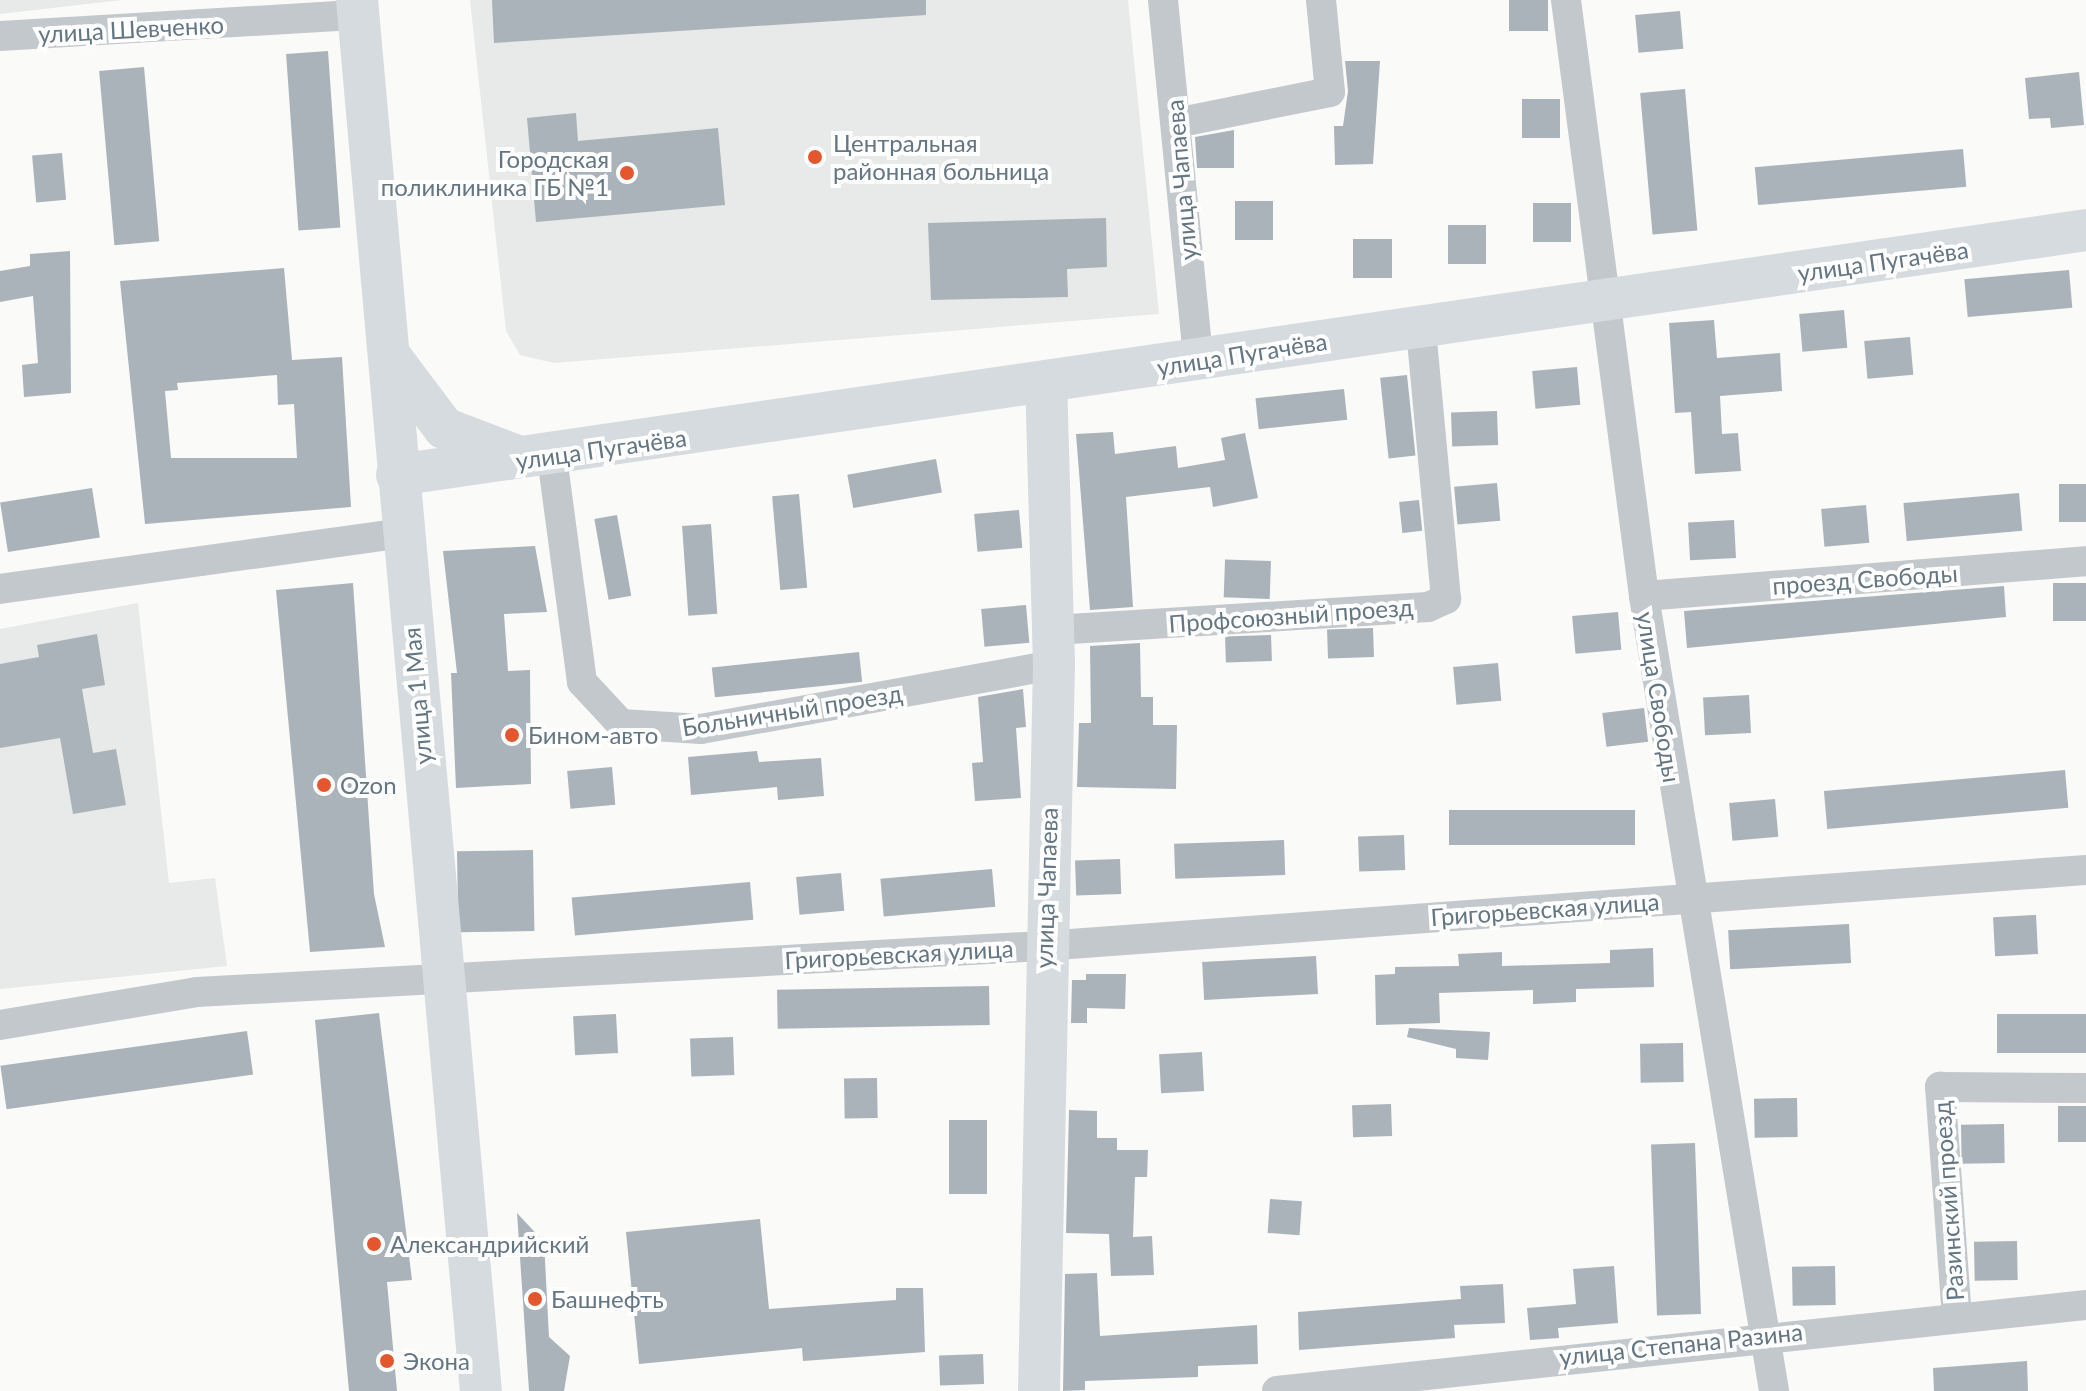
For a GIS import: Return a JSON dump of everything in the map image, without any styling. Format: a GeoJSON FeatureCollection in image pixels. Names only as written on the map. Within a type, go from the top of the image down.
{"type":"FeatureCollection","features":[{"type":"Feature","properties":{"kind":"main road","name":"улица 1 Мая"},"geometry":{"type":"LineString","coordinates":[[357,7],[481,1391]]}},
{"type":"Feature","properties":{"kind":"main road","name":"улица Пугачёва"},"geometry":{"type":"LineString","coordinates":[[397,475],[543,458],[2086,230]]}},
{"type":"Feature","properties":{"kind":"main road"},"geometry":{"type":"LineString","coordinates":[[386,350],[444,428],[485,449],[543,458]]}},
{"type":"Feature","properties":{"kind":"main road","name":"улица Чапаева"},"geometry":{"type":"LineString","coordinates":[[1039,1391],[1043,946],[1054,647],[1046,385]]}},
{"type":"Feature","properties":{"kind":"street","name":"улица Чапаева"},"geometry":{"type":"LineString","coordinates":[[1163,0],[1198,360]]}},
{"type":"Feature","properties":{"kind":"street"},"geometry":{"type":"LineString","coordinates":[[1176,123],[1330,92],[1321,0]]}},
{"type":"Feature","properties":{"kind":"street","name":"улица Свободы"},"geometry":{"type":"LineString","coordinates":[[1566,0],[1644,596],[1689,898],[1767,1333],[1774,1391]]}},
{"type":"Feature","properties":{"kind":"street","name":"улица Шевченко"},"geometry":{"type":"LineString","coordinates":[[0,36],[357,7]]}},
{"type":"Feature","properties":{"kind":"street","name":"Профсоюзный проезд"},"geometry":{"type":"LineString","coordinates":[[1054,647],[1428,607],[1446,599],[1421,328]]}},
{"type":"Feature","properties":{"kind":"street","name":"Больничный проезд"},"geometry":{"type":"LineString","coordinates":[[543,458],[582,682],[621,724],[701,729],[1054,647]]}},
{"type":"Feature","properties":{"kind":"street"},"geometry":{"type":"LineString","coordinates":[[0,589],[402,533]]}},
{"type":"Feature","properties":{"kind":"street","name":"проезд Свободы"},"geometry":{"type":"LineString","coordinates":[[1644,596],[2086,561]]}},
{"type":"Feature","properties":{"kind":"street","name":"Григорьевская улица"},"geometry":{"type":"LineString","coordinates":[[0,1025],[197,992],[444,981],[1043,946],[2086,870]]}},
{"type":"Feature","properties":{"kind":"street","name":"Разинский проезд"},"geometry":{"type":"LineString","coordinates":[[1957,1318],[1940,1087],[2086,1088]]}},
{"type":"Feature","properties":{"kind":"street","name":"улица Степана Разина"},"geometry":{"type":"LineString","coordinates":[[1277,1391],[1767,1333],[2086,1305]]}},
{"type":"Feature","properties":{"kind":"shaded area"},"geometry":{"type":"Polygon","coordinates":[[[0,0],[122,0],[0,14],[0,0]]]}},
{"type":"Feature","properties":{"kind":"shaded area","name":"Центральная районная больница"},"geometry":{"type":"Polygon","coordinates":[[[470,0],[1128,0],[1159,314],[554,363],[520,355],[506,331],[470,0]]]}},
{"type":"Feature","properties":{"kind":"shaded area"},"geometry":{"type":"Polygon","coordinates":[[[138,603],[169,883],[215,878],[227,966],[0,989],[0,629],[138,603]]]}},
{"type":"Feature","properties":{"kind":"building"},"geometry":{"type":"Polygon","coordinates":[[[492,0],[926,0],[926,15],[494,43],[492,0]]]}},
{"type":"Feature","properties":{"kind":"building"},"geometry":{"type":"Polygon","coordinates":[[[1509,0],[1548,0],[1548,31],[1509,31],[1509,0]]]}},
{"type":"Feature","properties":{"kind":"building"},"geometry":{"type":"Polygon","coordinates":[[[1680,11],[1683,49],[1638,53],[1635,15],[1680,11]]]}},
{"type":"Feature","properties":{"kind":"building"},"geometry":{"type":"Polygon","coordinates":[[[328,51],[340,228],[298,230],[286,54],[328,51]]]}},
{"type":"Feature","properties":{"kind":"building"},"geometry":{"type":"Polygon","coordinates":[[[1345,61],[1380,61],[1373,164],[1335,165],[1334,126],[1343,126],[1348,91],[1345,61]]]}},
{"type":"Feature","properties":{"kind":"building"},"geometry":{"type":"Polygon","coordinates":[[[144,67],[159,241],[114,245],[99,71],[144,67]]]}},
{"type":"Feature","properties":{"kind":"building"},"geometry":{"type":"Polygon","coordinates":[[[2079,72],[2084,125],[2051,128],[2050,118],[2029,119],[2025,78],[2079,72]]]}},
{"type":"Feature","properties":{"kind":"building"},"geometry":{"type":"Polygon","coordinates":[[[1685,89],[1697,230],[1653,234],[1640,93],[1685,89]]]}},
{"type":"Feature","properties":{"kind":"building"},"geometry":{"type":"Polygon","coordinates":[[[1522,99],[1560,99],[1560,138],[1522,138],[1522,99]]]}},
{"type":"Feature","properties":{"kind":"building","name":"Городская поликлиника ГБ №1"},"geometry":{"type":"Polygon","coordinates":[[[576,113],[578,141],[718,128],[725,205],[536,222],[527,118],[576,113]]]}},
{"type":"Feature","properties":{"kind":"building"},"geometry":{"type":"Polygon","coordinates":[[[1234,130],[1234,168],[1197,168],[1195,137],[1234,130]]]}},
{"type":"Feature","properties":{"kind":"building"},"geometry":{"type":"Polygon","coordinates":[[[1963,149],[1966,187],[1758,205],[1755,167],[1963,149]]]}},
{"type":"Feature","properties":{"kind":"building"},"geometry":{"type":"Polygon","coordinates":[[[62,153],[66,200],[36,202],[32,156],[62,153]]]}},
{"type":"Feature","properties":{"kind":"building"},"geometry":{"type":"Polygon","coordinates":[[[1235,201],[1273,201],[1273,240],[1235,240],[1235,201]]]}},
{"type":"Feature","properties":{"kind":"building"},"geometry":{"type":"Polygon","coordinates":[[[1533,203],[1571,203],[1571,242],[1533,242],[1533,203]]]}},
{"type":"Feature","properties":{"kind":"building"},"geometry":{"type":"Polygon","coordinates":[[[1106,218],[1107,267],[1067,269],[1068,297],[931,300],[928,223],[1106,218]]]}},
{"type":"Feature","properties":{"kind":"building"},"geometry":{"type":"Polygon","coordinates":[[[1448,225],[1486,225],[1486,264],[1448,264],[1448,225]]]}},
{"type":"Feature","properties":{"kind":"building"},"geometry":{"type":"Polygon","coordinates":[[[1353,239],[1392,239],[1392,278],[1353,278],[1353,239]]]}},
{"type":"Feature","properties":{"kind":"building"},"geometry":{"type":"Polygon","coordinates":[[[70,251],[71,393],[24,397],[22,365],[38,363],[33,296],[0,302],[0,271],[30,266],[30,254],[70,251]]]}},
{"type":"Feature","properties":{"kind":"building"},"geometry":{"type":"Polygon","coordinates":[[[284,268],[292,360],[342,357],[351,507],[145,524],[120,281],[284,268]],[[277,375],[177,383],[178,390],[165,391],[171,458],[297,458],[294,404],[278,405],[277,375]]]}},
{"type":"Feature","properties":{"kind":"building"},"geometry":{"type":"Polygon","coordinates":[[[2069,270],[2072,308],[1968,317],[1964,279],[2069,270]]]}},
{"type":"Feature","properties":{"kind":"building"},"geometry":{"type":"Polygon","coordinates":[[[1844,310],[1847,348],[1802,352],[1799,314],[1844,310]]]}},
{"type":"Feature","properties":{"kind":"building"},"geometry":{"type":"Polygon","coordinates":[[[1714,320],[1717,358],[1780,353],[1782,391],[1720,396],[1722,434],[1738,433],[1741,471],[1695,474],[1691,412],[1675,413],[1669,323],[1714,320]]]}},
{"type":"Feature","properties":{"kind":"building"},"geometry":{"type":"Polygon","coordinates":[[[1910,337],[1913,375],[1867,379],[1864,341],[1910,337]]]}},
{"type":"Feature","properties":{"kind":"building"},"geometry":{"type":"Polygon","coordinates":[[[1577,367],[1580,405],[1535,409],[1532,371],[1577,367]]]}},
{"type":"Feature","properties":{"kind":"building"},"geometry":{"type":"Polygon","coordinates":[[[1407,375],[1415,456],[1389,458],[1380,378],[1407,375]]]}},
{"type":"Feature","properties":{"kind":"building"},"geometry":{"type":"Polygon","coordinates":[[[1344,389],[1347,420],[1259,429],[1255,398],[1344,389]]]}},
{"type":"Feature","properties":{"kind":"building"},"geometry":{"type":"Polygon","coordinates":[[[1497,411],[1498,445],[1452,447],[1451,413],[1497,411]]]}},
{"type":"Feature","properties":{"kind":"building"},"geometry":{"type":"Polygon","coordinates":[[[1113,432],[1115,454],[1176,446],[1178,468],[1225,460],[1221,438],[1245,433],[1258,498],[1213,507],[1210,487],[1126,497],[1133,607],[1090,610],[1076,434],[1113,432]]]}},
{"type":"Feature","properties":{"kind":"building"},"geometry":{"type":"Polygon","coordinates":[[[936,459],[942,492],[853,508],[847,475],[936,459]]]}},
{"type":"Feature","properties":{"kind":"building"},"geometry":{"type":"Polygon","coordinates":[[[1497,483],[1500,521],[1457,525],[1454,487],[1497,483]]]}},
{"type":"Feature","properties":{"kind":"building"},"geometry":{"type":"Polygon","coordinates":[[[2059,484],[2086,484],[2086,522],[2059,522],[2059,484]]]}},
{"type":"Feature","properties":{"kind":"building"},"geometry":{"type":"Polygon","coordinates":[[[92,488],[100,537],[8,552],[0,503],[92,488]]]}},
{"type":"Feature","properties":{"kind":"building"},"geometry":{"type":"Polygon","coordinates":[[[2019,493],[2022,531],[1907,541],[1903,503],[2019,493]]]}},
{"type":"Feature","properties":{"kind":"building"},"geometry":{"type":"Polygon","coordinates":[[[799,494],[807,588],[780,590],[772,496],[799,494]]]}},
{"type":"Feature","properties":{"kind":"building"},"geometry":{"type":"Polygon","coordinates":[[[1419,500],[1422,531],[1402,533],[1399,502],[1419,500]]]}},
{"type":"Feature","properties":{"kind":"building"},"geometry":{"type":"Polygon","coordinates":[[[1866,505],[1869,543],[1824,547],[1821,509],[1866,505]]]}},
{"type":"Feature","properties":{"kind":"building"},"geometry":{"type":"Polygon","coordinates":[[[1019,510],[1022,548],[977,552],[974,514],[1019,510]]]}},
{"type":"Feature","properties":{"kind":"building"},"geometry":{"type":"Polygon","coordinates":[[[617,515],[631,596],[609,600],[594,519],[617,515]]]}},
{"type":"Feature","properties":{"kind":"building"},"geometry":{"type":"Polygon","coordinates":[[[1734,520],[1736,558],[1690,560],[1688,522],[1734,520]]]}},
{"type":"Feature","properties":{"kind":"building"},"geometry":{"type":"Polygon","coordinates":[[[711,524],[717,614],[688,616],[682,526],[711,524]]]}},
{"type":"Feature","properties":{"kind":"building"},"geometry":{"type":"Polygon","coordinates":[[[535,546],[547,612],[504,614],[508,671],[530,670],[531,784],[456,788],[451,673],[457,673],[443,551],[535,546]]]}},
{"type":"Feature","properties":{"kind":"building"},"geometry":{"type":"Polygon","coordinates":[[[1225,559],[1271,561],[1270,599],[1224,597],[1225,559]]]}},
{"type":"Feature","properties":{"kind":"building"},"geometry":{"type":"Polygon","coordinates":[[[353,583],[374,894],[385,947],[310,952],[276,590],[353,583]]]}},
{"type":"Feature","properties":{"kind":"building"},"geometry":{"type":"Polygon","coordinates":[[[2053,583],[2086,583],[2086,621],[2053,621],[2053,583]]]}},
{"type":"Feature","properties":{"kind":"building"},"geometry":{"type":"Polygon","coordinates":[[[2004,586],[2006,617],[1687,648],[1684,611],[2004,586]]]}},
{"type":"Feature","properties":{"kind":"building"},"geometry":{"type":"Polygon","coordinates":[[[1026,605],[1029,643],[984,647],[981,609],[1026,605]]]}},
{"type":"Feature","properties":{"kind":"building"},"geometry":{"type":"Polygon","coordinates":[[[1618,612],[1621,650],[1575,654],[1572,616],[1618,612]]]}},
{"type":"Feature","properties":{"kind":"building"},"geometry":{"type":"Polygon","coordinates":[[[1373,628],[1374,657],[1328,659],[1327,630],[1373,628]]]}},
{"type":"Feature","properties":{"kind":"building"},"geometry":{"type":"Polygon","coordinates":[[[97,634],[105,685],[82,689],[93,753],[116,749],[126,805],[73,814],[60,738],[0,748],[0,664],[39,657],[37,645],[97,634]]]}},
{"type":"Feature","properties":{"kind":"building"},"geometry":{"type":"Polygon","coordinates":[[[1271,635],[1272,661],[1226,663],[1225,637],[1271,635]]]}},
{"type":"Feature","properties":{"kind":"building"},"geometry":{"type":"Polygon","coordinates":[[[1140,643],[1141,697],[1153,697],[1153,725],[1177,725],[1176,789],[1077,787],[1079,723],[1091,723],[1090,646],[1140,643]]]}},
{"type":"Feature","properties":{"kind":"building"},"geometry":{"type":"Polygon","coordinates":[[[859,652],[862,682],[715,697],[712,667],[859,652]]]}},
{"type":"Feature","properties":{"kind":"building"},"geometry":{"type":"Polygon","coordinates":[[[1498,663],[1501,701],[1456,705],[1453,667],[1498,663]]]}},
{"type":"Feature","properties":{"kind":"building"},"geometry":{"type":"Polygon","coordinates":[[[1023,689],[1026,727],[1016,728],[1021,798],[975,801],[972,763],[983,762],[978,697],[1023,689]]]}},
{"type":"Feature","properties":{"kind":"building"},"geometry":{"type":"Polygon","coordinates":[[[1749,695],[1751,733],[1705,735],[1703,697],[1749,695]]]}},
{"type":"Feature","properties":{"kind":"building"},"geometry":{"type":"Polygon","coordinates":[[[1644,708],[1648,742],[1606,747],[1602,713],[1644,708]]]}},
{"type":"Feature","properties":{"kind":"building"},"geometry":{"type":"Polygon","coordinates":[[[757,751],[759,762],[821,758],[824,796],[778,800],[777,787],[691,795],[688,757],[757,751]]]}},
{"type":"Feature","properties":{"kind":"building"},"geometry":{"type":"Polygon","coordinates":[[[612,767],[615,805],[570,809],[567,771],[612,767]]]}},
{"type":"Feature","properties":{"kind":"building"},"geometry":{"type":"Polygon","coordinates":[[[2065,770],[2068,808],[1827,829],[1824,791],[2065,770]]]}},
{"type":"Feature","properties":{"kind":"building"},"geometry":{"type":"Polygon","coordinates":[[[1775,799],[1778,837],[1732,841],[1729,803],[1775,799]]]}},
{"type":"Feature","properties":{"kind":"building"},"geometry":{"type":"Polygon","coordinates":[[[1449,810],[1635,810],[1635,845],[1449,845],[1449,810]]]}},
{"type":"Feature","properties":{"kind":"building"},"geometry":{"type":"Polygon","coordinates":[[[1404,835],[1405,870],[1359,872],[1358,837],[1404,835]]]}},
{"type":"Feature","properties":{"kind":"building"},"geometry":{"type":"Polygon","coordinates":[[[1284,840],[1285,875],[1175,879],[1174,844],[1284,840]]]}},
{"type":"Feature","properties":{"kind":"building"},"geometry":{"type":"Polygon","coordinates":[[[533,850],[534,931],[458,932],[457,851],[533,850]]]}},
{"type":"Feature","properties":{"kind":"building"},"geometry":{"type":"Polygon","coordinates":[[[1120,859],[1121,894],[1076,896],[1075,861],[1120,859]]]}},
{"type":"Feature","properties":{"kind":"building"},"geometry":{"type":"Polygon","coordinates":[[[992,869],[995,907],[884,917],[880,879],[992,869]]]}},
{"type":"Feature","properties":{"kind":"building"},"geometry":{"type":"Polygon","coordinates":[[[841,873],[844,911],[799,915],[796,877],[841,873]]]}},
{"type":"Feature","properties":{"kind":"building"},"geometry":{"type":"Polygon","coordinates":[[[750,882],[753,920],[575,935],[572,898],[750,882]]]}},
{"type":"Feature","properties":{"kind":"building"},"geometry":{"type":"Polygon","coordinates":[[[2036,915],[2038,954],[1995,956],[1993,917],[2036,915]]]}},
{"type":"Feature","properties":{"kind":"building"},"geometry":{"type":"Polygon","coordinates":[[[1849,924],[1851,963],[1730,969],[1728,930],[1849,924]]]}},
{"type":"Feature","properties":{"kind":"building"},"geometry":{"type":"Polygon","coordinates":[[[1653,948],[1654,987],[1576,989],[1576,1002],[1533,1004],[1533,990],[1439,993],[1440,1023],[1376,1025],[1375,975],[1395,974],[1395,967],[1459,966],[1458,954],[1502,952],[1502,966],[1610,963],[1610,950],[1653,948]]]}},
{"type":"Feature","properties":{"kind":"building"},"geometry":{"type":"Polygon","coordinates":[[[1316,956],[1318,994],[1204,1000],[1202,962],[1316,956]]]}},
{"type":"Feature","properties":{"kind":"building"},"geometry":{"type":"Polygon","coordinates":[[[1086,974],[1126,974],[1125,1009],[1087,1008],[1087,1023],[1071,1023],[1072,980],[1086,980],[1086,974]]]}},
{"type":"Feature","properties":{"kind":"building"},"geometry":{"type":"Polygon","coordinates":[[[989,986],[990,1025],[778,1029],[777,990],[989,986]]]}},
{"type":"Feature","properties":{"kind":"building"},"geometry":{"type":"Polygon","coordinates":[[[379,1013],[412,1280],[387,1282],[397,1391],[349,1391],[315,1020],[379,1013]]]}},
{"type":"Feature","properties":{"kind":"building"},"geometry":{"type":"Polygon","coordinates":[[[616,1014],[618,1053],[575,1055],[573,1016],[616,1014]]]}},
{"type":"Feature","properties":{"kind":"building"},"geometry":{"type":"Polygon","coordinates":[[[1997,1014],[2086,1014],[2086,1053],[1997,1053],[1997,1014]]]}},
{"type":"Feature","properties":{"kind":"building"},"geometry":{"type":"Polygon","coordinates":[[[1409,1028],[1490,1032],[1488,1060],[1456,1058],[1456,1049],[1407,1037],[1409,1028]]]}},
{"type":"Feature","properties":{"kind":"building"},"geometry":{"type":"Polygon","coordinates":[[[247,1031],[253,1075],[7,1109],[0,1066],[247,1031]]]}},
{"type":"Feature","properties":{"kind":"building"},"geometry":{"type":"Polygon","coordinates":[[[733,1037],[734,1075],[691,1076],[690,1039],[733,1037]]]}},
{"type":"Feature","properties":{"kind":"building"},"geometry":{"type":"Polygon","coordinates":[[[1683,1043],[1684,1082],[1641,1083],[1640,1044],[1683,1043]]]}},
{"type":"Feature","properties":{"kind":"building"},"geometry":{"type":"Polygon","coordinates":[[[1202,1052],[1204,1091],[1161,1093],[1159,1054],[1202,1052]]]}},
{"type":"Feature","properties":{"kind":"building"},"geometry":{"type":"Polygon","coordinates":[[[877,1078],[878,1118],[845,1119],[844,1079],[877,1078]]]}},
{"type":"Feature","properties":{"kind":"building"},"geometry":{"type":"Polygon","coordinates":[[[1797,1098],[1798,1137],[1755,1138],[1754,1099],[1797,1098]]]}},
{"type":"Feature","properties":{"kind":"building"},"geometry":{"type":"Polygon","coordinates":[[[1391,1104],[1392,1136],[1353,1137],[1352,1105],[1391,1104]]]}},
{"type":"Feature","properties":{"kind":"building"},"geometry":{"type":"Polygon","coordinates":[[[2058,1106],[2086,1106],[2086,1142],[2058,1142],[2058,1106]]]}},
{"type":"Feature","properties":{"kind":"building"},"geometry":{"type":"Polygon","coordinates":[[[1069,1110],[1097,1111],[1097,1138],[1117,1138],[1117,1150],[1148,1150],[1147,1177],[1135,1177],[1133,1237],[1152,1236],[1154,1275],[1111,1276],[1109,1234],[1066,1233],[1069,1110]]]}},
{"type":"Feature","properties":{"kind":"building"},"geometry":{"type":"Polygon","coordinates":[[[949,1120],[987,1120],[987,1194],[949,1194],[949,1120]]]}},
{"type":"Feature","properties":{"kind":"building"},"geometry":{"type":"Polygon","coordinates":[[[2004,1124],[2005,1163],[1962,1164],[1961,1125],[2004,1124]]]}},
{"type":"Feature","properties":{"kind":"building"},"geometry":{"type":"Polygon","coordinates":[[[1695,1143],[1701,1314],[1657,1315],[1651,1145],[1695,1143]]]}},
{"type":"Feature","properties":{"kind":"building"},"geometry":{"type":"Polygon","coordinates":[[[1270,1199],[1302,1201],[1300,1235],[1268,1233],[1270,1199]]]}},
{"type":"Feature","properties":{"kind":"building"},"geometry":{"type":"Polygon","coordinates":[[[517,1213],[544,1242],[549,1337],[570,1356],[564,1391],[529,1391],[517,1213]]]}},
{"type":"Feature","properties":{"kind":"building"},"geometry":{"type":"Polygon","coordinates":[[[760,1219],[769,1309],[896,1300],[896,1288],[923,1288],[925,1352],[803,1361],[802,1348],[639,1364],[626,1232],[760,1219]]]}},
{"type":"Feature","properties":{"kind":"building"},"geometry":{"type":"Polygon","coordinates":[[[2017,1241],[2018,1280],[1975,1281],[1974,1242],[2017,1241]]]}},
{"type":"Feature","properties":{"kind":"building"},"geometry":{"type":"Polygon","coordinates":[[[1614,1266],[1618,1323],[1558,1328],[1559,1338],[1530,1340],[1527,1308],[1576,1304],[1573,1269],[1614,1266]]]}},
{"type":"Feature","properties":{"kind":"building"},"geometry":{"type":"Polygon","coordinates":[[[1835,1266],[1836,1305],[1793,1306],[1792,1267],[1835,1266]]]}},
{"type":"Feature","properties":{"kind":"building"},"geometry":{"type":"Polygon","coordinates":[[[1097,1273],[1100,1336],[1257,1325],[1258,1364],[1198,1366],[1198,1377],[1085,1381],[1085,1390],[1063,1391],[1065,1274],[1097,1273]]]}},
{"type":"Feature","properties":{"kind":"building"},"geometry":{"type":"Polygon","coordinates":[[[1503,1284],[1505,1323],[1454,1325],[1455,1338],[1299,1350],[1298,1312],[1461,1299],[1460,1286],[1503,1284]]]}},
{"type":"Feature","properties":{"kind":"building"},"geometry":{"type":"Polygon","coordinates":[[[983,1354],[984,1384],[940,1386],[939,1356],[983,1354]]]}},
{"type":"Feature","properties":{"kind":"building"},"geometry":{"type":"Polygon","coordinates":[[[2027,1361],[2028,1391],[1934,1391],[1933,1368],[2027,1361]]]}},
{"type":"Feature","properties":{"kind":"place","name":"Центральная районная больница"},"geometry":{"type":"Point","coordinates":[815,157]}},
{"type":"Feature","properties":{"kind":"place","name":"Городская поликлиника ГБ №1"},"geometry":{"type":"Point","coordinates":[627,173]}},
{"type":"Feature","properties":{"kind":"place","name":"Бином-авто"},"geometry":{"type":"Point","coordinates":[512,735]}},
{"type":"Feature","properties":{"kind":"place","name":"Ozon"},"geometry":{"type":"Point","coordinates":[324,785]}},
{"type":"Feature","properties":{"kind":"place","name":"Александрийский"},"geometry":{"type":"Point","coordinates":[374,1244]}},
{"type":"Feature","properties":{"kind":"place","name":"Башнефть"},"geometry":{"type":"Point","coordinates":[535,1299]}},
{"type":"Feature","properties":{"kind":"place","name":"Экона"},"geometry":{"type":"Point","coordinates":[387,1361]}}]}
